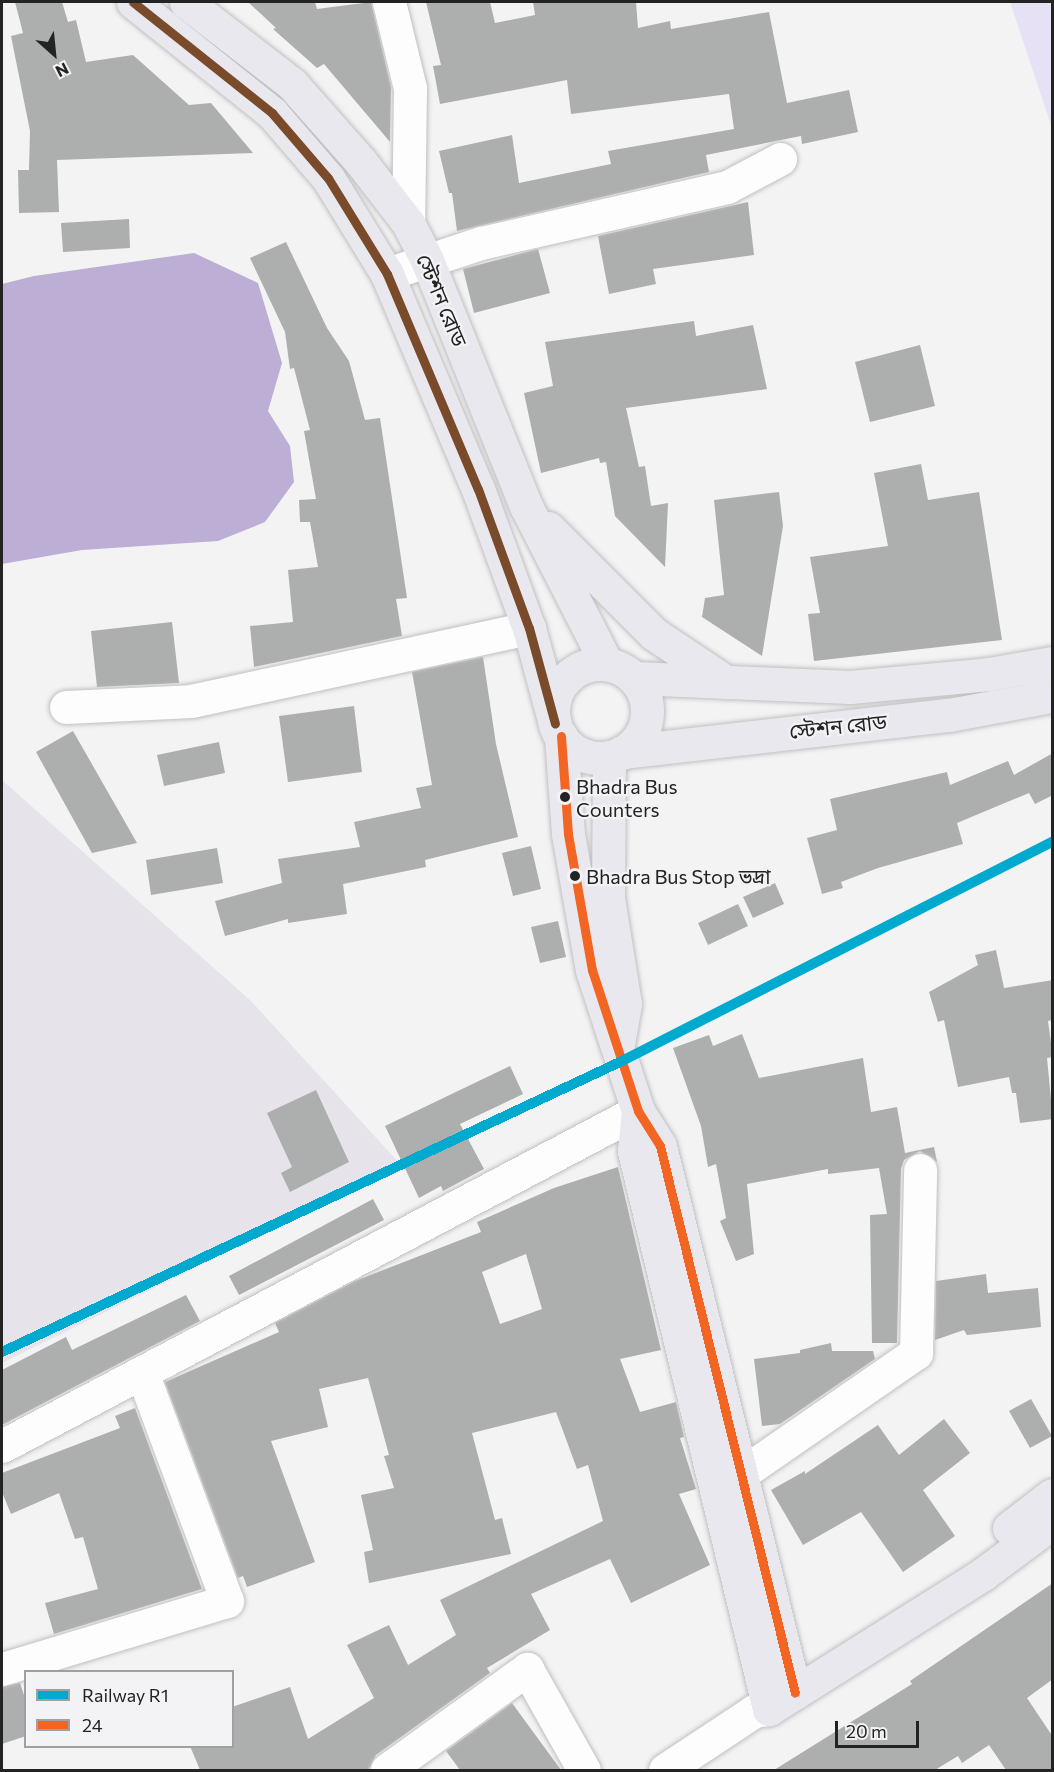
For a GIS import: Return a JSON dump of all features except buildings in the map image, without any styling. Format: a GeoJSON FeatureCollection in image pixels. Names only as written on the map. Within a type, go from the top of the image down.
{"type":"FeatureCollection","features":[{"type":"Feature","properties":{"kind":"main road","name":"স্টেশন রোড"},"geometry":{"type":"LineString","coordinates":[[133,2],[272,113],[328,178],[387,274],[478,489],[529,628],[558,730]]}},
{"type":"Feature","properties":{"kind":"main road","name":"স্টেশন রোড"},"geometry":{"type":"LineString","coordinates":[[186,2],[292,84],[361,162],[408,223],[427,260],[526,506],[621,671],[728,683],[850,687],[988,674],[1053,663]]}},
{"type":"Feature","properties":{"kind":"main road"},"geometry":{"type":"LineString","coordinates":[[526,506],[654,634],[728,683]]}},
{"type":"Feature","properties":{"kind":"main road"},"geometry":{"type":"LineString","coordinates":[[558,730],[581,754],[615,754],[642,731],[647,712],[645,698],[621,671],[592,664],[565,679],[554,700],[568,834],[592,970],[618,1043],[638,1111],[660,1146],[741,1474],[775,1695]]}},
{"type":"Feature","properties":{"kind":"main road","name":"স্টেশন রোড"},"geometry":{"type":"LineString","coordinates":[[615,754],[949,715],[1053,696]]}},
{"type":"Feature","properties":{"kind":"main road"},"geometry":{"type":"LineString","coordinates":[[615,754],[608,898],[625,1004],[618,1043]]}},
{"type":"Feature","properties":{"kind":"main road"},"geometry":{"type":"LineString","coordinates":[[638,1111],[634,1151],[775,1695]]}},
{"type":"Feature","properties":{"kind":"main road"},"geometry":{"type":"LineString","coordinates":[[775,1695],[973,1556],[1053,1495]]}},
{"type":"Feature","properties":{"kind":"main road"},"geometry":{"type":"LineString","coordinates":[[775,1695],[982,1574],[1053,1522]]}},
{"type":"Feature","properties":{"kind":"street"},"geometry":{"type":"LineString","coordinates":[[389,2],[410,88],[408,223]]}},
{"type":"Feature","properties":{"kind":"street"},"geometry":{"type":"LineString","coordinates":[[387,274],[427,260],[623,208],[727,187],[780,159]]}},
{"type":"Feature","properties":{"kind":"street"},"geometry":{"type":"LineString","coordinates":[[66,707],[191,701],[529,628]]}},
{"type":"Feature","properties":{"kind":"street"},"geometry":{"type":"LineString","coordinates":[[2,1446],[638,1111]]}},
{"type":"Feature","properties":{"kind":"street"},"geometry":{"type":"LineString","coordinates":[[741,1474],[916,1353],[920,1170]]}},
{"type":"Feature","properties":{"kind":"street"},"geometry":{"type":"LineString","coordinates":[[2,1669],[227,1601],[142,1373]]}},
{"type":"Feature","properties":{"kind":"street"},"geometry":{"type":"LineString","coordinates":[[387,1770],[527,1669],[584,1770]]}},
{"type":"Feature","properties":{"kind":"street"},"geometry":{"type":"LineString","coordinates":[[665,1770],[775,1695]]}},
{"type":"Feature","properties":{"kind":"shaded area"},"geometry":{"type":"Polygon","coordinates":[[[1010,2],[1052,2],[1052,128],[1010,2]]]}},
{"type":"Feature","properties":{"kind":"shaded area"},"geometry":{"type":"Polygon","coordinates":[[[194,253],[258,283],[282,363],[268,411],[290,446],[294,482],[265,522],[218,541],[82,550],[2,564],[2,284],[34,276],[194,253]]]}},
{"type":"Feature","properties":{"kind":"shaded area"},"geometry":{"type":"Polygon","coordinates":[[[2,780],[251,1001],[402,1166],[2,1363],[2,780]]]}},
{"type":"Feature","properties":{"kind":"rail line","name":"R1"},"geometry":{"type":"LineString","coordinates":[[2,1352],[622,1061],[1052,842]]}},
{"type":"Feature","properties":{"kind":"transit line"},"geometry":{"type":"LineString","coordinates":[[133,2],[272,113],[328,178],[387,274],[478,489],[529,628],[555,724]]}},
{"type":"Feature","properties":{"kind":"transit line","name":"24"},"geometry":{"type":"LineString","coordinates":[[561,736],[568,834],[592,970],[638,1111],[660,1146],[795,1693]]}},
{"type":"Feature","properties":{"kind":"place","name":"Bhadra Bus Counters"},"geometry":{"type":"Point","coordinates":[565,797]}},
{"type":"Feature","properties":{"kind":"place","name":"Bhadra Bus Stop ভদ্রা"},"geometry":{"type":"Point","coordinates":[575,876]}}]}
